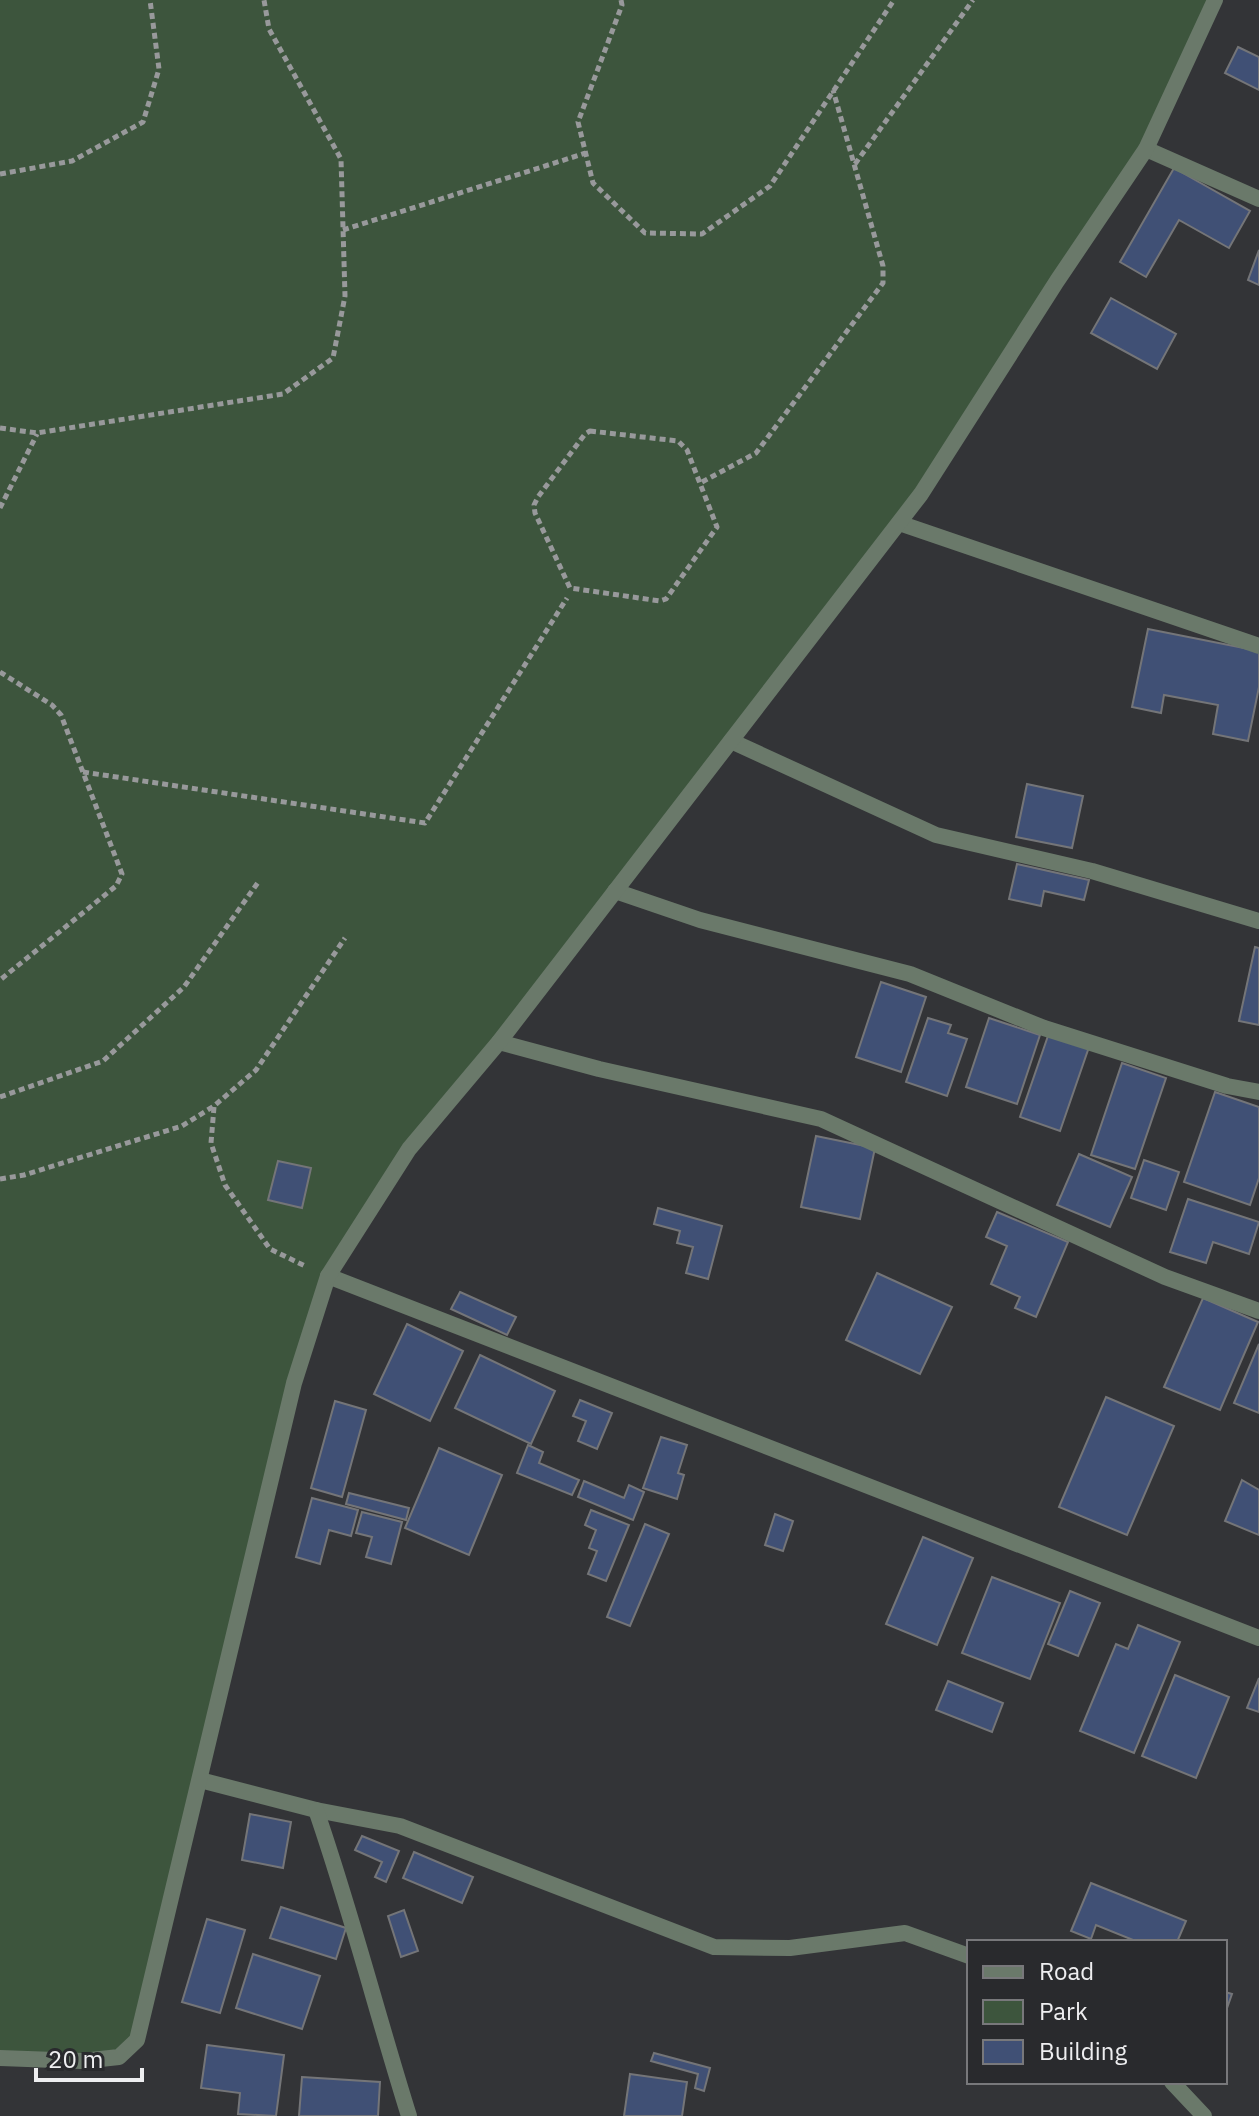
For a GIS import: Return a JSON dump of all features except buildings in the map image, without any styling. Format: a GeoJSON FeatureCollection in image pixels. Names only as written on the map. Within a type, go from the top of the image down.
{"type":"FeatureCollection","features":[{"type":"Feature","properties":{"kind":"street"},"geometry":{"type":"LineString","coordinates":[[0,2058],[82,2061],[119,2057],[137,2040],[294,1383],[328,1276],[409,1149],[499,1042],[921,494],[1057,281],[1146,149],[1215,0]]}},
{"type":"Feature","properties":{"kind":"street"},"geometry":{"type":"LineString","coordinates":[[1146,149],[1259,199]]}},
{"type":"Feature","properties":{"kind":"street"},"geometry":{"type":"LineString","coordinates":[[899,523],[1259,646]]}},
{"type":"Feature","properties":{"kind":"street"},"geometry":{"type":"LineString","coordinates":[[731,741],[936,835],[1092,871],[1259,921]]}},
{"type":"Feature","properties":{"kind":"street"},"geometry":{"type":"LineString","coordinates":[[615,891],[700,920],[910,974],[1044,1028],[1227,1086],[1259,1092]]}},
{"type":"Feature","properties":{"kind":"street"},"geometry":{"type":"LineString","coordinates":[[499,1042],[599,1069],[821,1119],[1165,1277],[1259,1311]]}},
{"type":"Feature","properties":{"kind":"street"},"geometry":{"type":"LineString","coordinates":[[328,1276],[1259,1638]]}},
{"type":"Feature","properties":{"kind":"street"},"geometry":{"type":"LineString","coordinates":[[200,1780],[316,1810],[400,1826],[714,1947],[790,1948],[905,1933],[967,1955]]}},
{"type":"Feature","properties":{"kind":"street"},"geometry":{"type":"LineString","coordinates":[[316,1810],[342,1886],[375,2008],[409,2116]]}},
{"type":"Feature","properties":{"kind":"street"},"geometry":{"type":"LineString","coordinates":[[1174,2084],[1204,2116]]}},
{"type":"Feature","properties":{"kind":"path"},"geometry":{"type":"LineString","coordinates":[[0,174],[72,161],[143,122],[159,69],[150,0]]}},
{"type":"Feature","properties":{"kind":"path"},"geometry":{"type":"LineString","coordinates":[[0,428],[37,433],[283,394],[333,358],[345,296],[341,159],[269,29],[264,0]]}},
{"type":"Feature","properties":{"kind":"path"},"geometry":{"type":"LineString","coordinates":[[621,0],[622,5],[578,122],[593,183],[645,233],[702,234],[770,186],[894,0]]}},
{"type":"Feature","properties":{"kind":"path"},"geometry":{"type":"LineString","coordinates":[[854,165],[973,0]]}},
{"type":"Feature","properties":{"kind":"path"},"geometry":{"type":"LineString","coordinates":[[702,482],[756,453],[883,283],[883,266],[833,90]]}},
{"type":"Feature","properties":{"kind":"path"},"geometry":{"type":"LineString","coordinates":[[343,230],[586,153]]}},
{"type":"Feature","properties":{"kind":"path"},"geometry":{"type":"LineString","coordinates":[[590,431],[678,441],[687,450],[702,482],[717,527],[666,599],[660,601],[570,588],[535,513],[534,505],[538,497],[590,431]]}},
{"type":"Feature","properties":{"kind":"path"},"geometry":{"type":"LineString","coordinates":[[0,508],[37,433]]}},
{"type":"Feature","properties":{"kind":"path"},"geometry":{"type":"LineString","coordinates":[[83,772],[425,823],[567,598]]}},
{"type":"Feature","properties":{"kind":"path"},"geometry":{"type":"LineString","coordinates":[[0,672],[52,705],[61,715],[122,874],[116,886],[0,980]]}},
{"type":"Feature","properties":{"kind":"path"},"geometry":{"type":"LineString","coordinates":[[0,1097],[103,1061],[184,987],[259,881]]}},
{"type":"Feature","properties":{"kind":"path"},"geometry":{"type":"LineString","coordinates":[[0,1179],[24,1175],[182,1126],[214,1106],[256,1070],[345,938]]}},
{"type":"Feature","properties":{"kind":"path"},"geometry":{"type":"LineString","coordinates":[[214,1106],[211,1143],[225,1185],[270,1249],[328,1276]]}},
{"type":"Feature","properties":{"kind":"green space"},"geometry":{"type":"Polygon","coordinates":[[[0,0],[1215,0],[1146,149],[921,494],[409,1149],[328,1276],[137,2040],[119,2057],[0,2058],[0,0]]]}}]}
